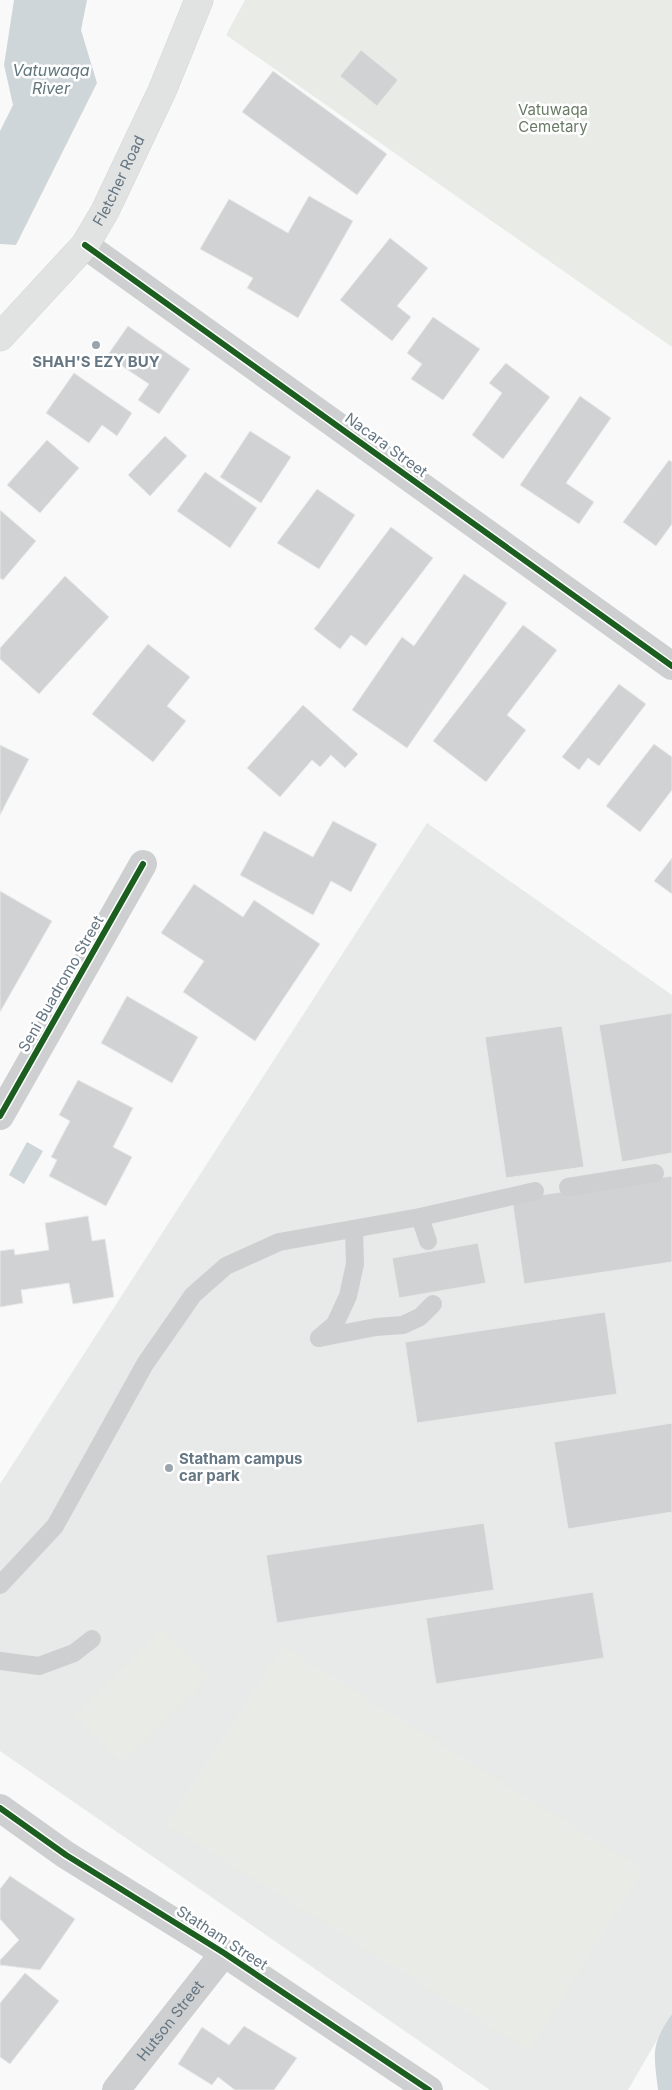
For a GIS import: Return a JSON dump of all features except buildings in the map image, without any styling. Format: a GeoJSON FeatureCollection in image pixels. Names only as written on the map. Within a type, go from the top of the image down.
{"type":"FeatureCollection","features":[{"type":"Feature","properties":{"kind":"main road","name":"Fletcher Road"},"geometry":{"type":"LineString","coordinates":[[0,337],[85,245],[106,211],[158,100],[199,0]]}},
{"type":"Feature","properties":{"kind":"street","name":"Nacara Street"},"geometry":{"type":"LineString","coordinates":[[85,245],[672,666]]}},
{"type":"Feature","properties":{"kind":"street","name":"Seni Buadromo Street"},"geometry":{"type":"LineString","coordinates":[[0,1116],[143,864]]}},
{"type":"Feature","properties":{"kind":"street","name":"Statham Street"},"geometry":{"type":"LineString","coordinates":[[0,1808],[66,1855],[224,1952],[429,2090]]}},
{"type":"Feature","properties":{"kind":"street","name":"Hutson Street"},"geometry":{"type":"LineString","coordinates":[[116,2090],[224,1952]]}},
{"type":"Feature","properties":{"kind":"lane"},"geometry":{"type":"LineString","coordinates":[[568,1187],[655,1174]]}},
{"type":"Feature","properties":{"kind":"lane"},"geometry":{"type":"LineString","coordinates":[[0,1585],[55,1526],[145,1364],[193,1295],[226,1266],[280,1242],[420,1217],[536,1191]]}},
{"type":"Feature","properties":{"kind":"lane"},"geometry":{"type":"LineString","coordinates":[[420,1217],[428,1241]]}},
{"type":"Feature","properties":{"kind":"lane"},"geometry":{"type":"LineString","coordinates":[[354,1229],[355,1264],[348,1296],[335,1324],[319,1338],[376,1327],[403,1325],[420,1317],[433,1304]]}},
{"type":"Feature","properties":{"kind":"lane"},"geometry":{"type":"LineString","coordinates":[[0,1661],[39,1666],[74,1653],[92,1639]]}},
{"type":"Feature","properties":{"kind":"shaded area"},"geometry":{"type":"Polygon","coordinates":[[[427,823],[672,995],[672,2014],[628,2090],[490,2090],[0,1751],[0,1484],[427,823]]]}},
{"type":"Feature","properties":{"kind":"green space","name":"Vatuwaqa Cemetary"},"geometry":{"type":"Polygon","coordinates":[[[245,0],[672,0],[672,347],[226,35],[245,0]]]}},
{"type":"Feature","properties":{"kind":"green space"},"geometry":{"type":"Polygon","coordinates":[[[162,1629],[210,1677],[122,1764],[74,1715],[162,1629]]]}},
{"type":"Feature","properties":{"kind":"green space"},"geometry":{"type":"Polygon","coordinates":[[[283,1646],[643,1870],[529,2051],[166,1824],[283,1646]]]}},
{"type":"Feature","properties":{"kind":"water","name":"Vatuwaqa River"},"geometry":{"type":"Polygon","coordinates":[[[14,0],[87,0],[81,30],[97,83],[16,245],[0,244],[0,131],[13,105],[4,65],[14,0]]]}},
{"type":"Feature","properties":{"kind":"water"},"geometry":{"type":"Polygon","coordinates":[[[27,1142],[43,1151],[24,1184],[9,1175],[27,1142]]]}},
{"type":"Feature","properties":{"kind":"water"},"geometry":{"type":"Polygon","coordinates":[[[672,2014],[672,2090],[658,2090],[655,2050],[660,2034],[672,2014]]]}},
{"type":"Feature","properties":{"kind":"cycle path"},"geometry":{"type":"LineString","coordinates":[[85,245],[672,666]]}},
{"type":"Feature","properties":{"kind":"cycle path"},"geometry":{"type":"LineString","coordinates":[[0,1116],[143,864]]}},
{"type":"Feature","properties":{"kind":"cycle path"},"geometry":{"type":"LineString","coordinates":[[0,1808],[66,1855],[224,1953],[429,2090]]}},
{"type":"Feature","properties":{"kind":"place","name":"SHAH'S EZY BUY"},"geometry":{"type":"Point","coordinates":[96,345]}},
{"type":"Feature","properties":{"kind":"place","name":"Statham campus car park"},"geometry":{"type":"Point","coordinates":[169,1468]}}]}
